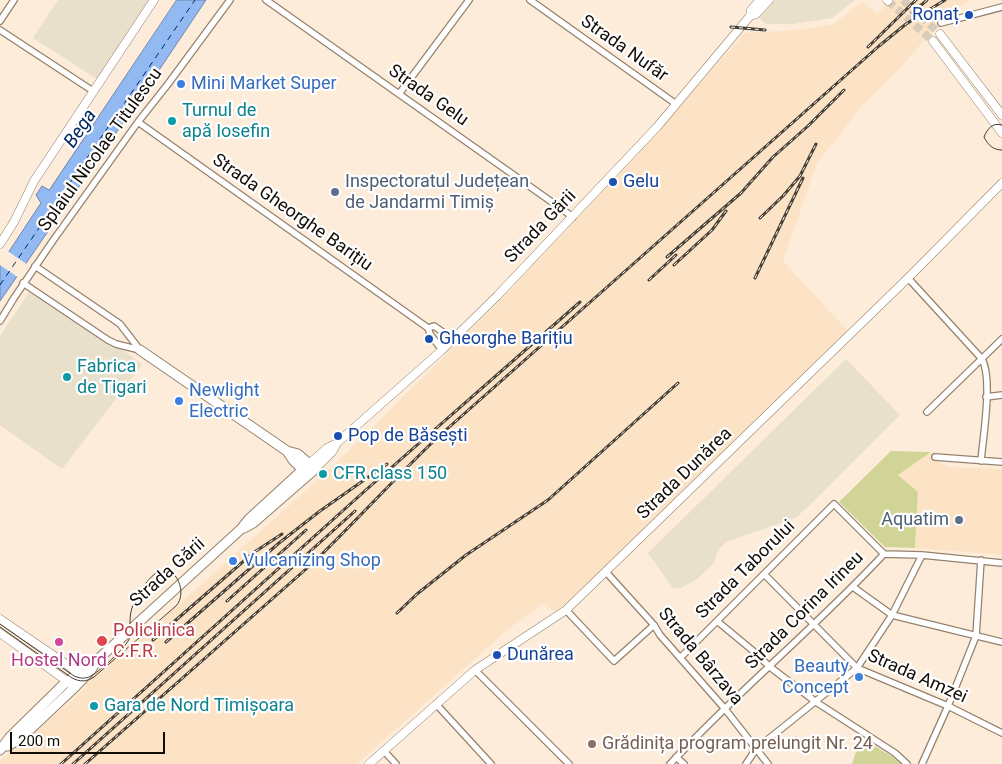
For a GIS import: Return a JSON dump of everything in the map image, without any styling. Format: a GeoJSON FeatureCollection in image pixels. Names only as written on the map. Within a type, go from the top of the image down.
{"type":"FeatureCollection","features":[{"type":"Feature","properties":{"kind":"main road"},"geometry":{"type":"LineString","coordinates":[[140,350],[287,451],[309,469]]}},
{"type":"Feature","properties":{"kind":"main road","name":"Strada Gării"},"geometry":{"type":"LineString","coordinates":[[2,748],[15,742],[18,735],[80,676],[88,664],[95,662],[241,529],[249,519],[309,469]]}},
{"type":"Feature","properties":{"kind":"street"},"geometry":{"type":"LineString","coordinates":[[0,21],[14,0]]}},
{"type":"Feature","properties":{"kind":"street"},"geometry":{"type":"LineString","coordinates":[[0,243],[14,222],[34,181],[154,0]]}},
{"type":"Feature","properties":{"kind":"street","name":"Splaiul Nicolae Titulescu"},"geometry":{"type":"LineString","coordinates":[[0,321],[23,283],[138,122],[230,0]]}},
{"type":"Feature","properties":{"kind":"street","name":"Strada Gelu"},"geometry":{"type":"LineString","coordinates":[[266,0],[573,217]]}},
{"type":"Feature","properties":{"kind":"street"},"geometry":{"type":"LineString","coordinates":[[399,94],[469,0]]}},
{"type":"Feature","properties":{"kind":"street","name":"Strada Nufăr"},"geometry":{"type":"LineString","coordinates":[[530,0],[676,104]]}},
{"type":"Feature","properties":{"kind":"street","name":"Strada Gării"},"geometry":{"type":"LineString","coordinates":[[309,469],[332,452],[337,443],[442,350],[573,217],[676,104],[750,16],[751,10],[760,0]]}},
{"type":"Feature","properties":{"kind":"street","name":"Strada Gării"},"geometry":{"type":"LineString","coordinates":[[750,16],[756,14],[768,0]]}},
{"type":"Feature","properties":{"kind":"street"},"geometry":{"type":"LineString","coordinates":[[941,23],[1002,7]]}},
{"type":"Feature","properties":{"kind":"street"},"geometry":{"type":"LineString","coordinates":[[0,30],[93,92]]}},
{"type":"Feature","properties":{"kind":"street"},"geometry":{"type":"LineString","coordinates":[[940,34],[1000,112]]}},
{"type":"Feature","properties":{"kind":"street"},"geometry":{"type":"LineString","coordinates":[[933,41],[1002,134]]}},
{"type":"Feature","properties":{"kind":"street","name":"Strada Gheorghe Barițiu"},"geometry":{"type":"LineString","coordinates":[[138,122],[428,328],[430,334],[442,350]]}},
{"type":"Feature","properties":{"kind":"street","name":"Strada Dunărea"},"geometry":{"type":"LineString","coordinates":[[370,764],[475,670],[566,610],[908,278],[1002,184]]}},
{"type":"Feature","properties":{"kind":"street"},"geometry":{"type":"LineString","coordinates":[[35,266],[120,324],[140,350]]}},
{"type":"Feature","properties":{"kind":"street"},"geometry":{"type":"LineString","coordinates":[[908,278],[982,359],[985,365],[986,398],[981,461]]}},
{"type":"Feature","properties":{"kind":"street"},"geometry":{"type":"LineString","coordinates":[[23,283],[108,340],[140,350]]}},
{"type":"Feature","properties":{"kind":"street","name":"Strada Gheorghe Barițiu"},"geometry":{"type":"LineString","coordinates":[[428,328],[436,327],[453,339]]}},
{"type":"Feature","properties":{"kind":"street"},"geometry":{"type":"LineString","coordinates":[[927,412],[1002,339]]}},
{"type":"Feature","properties":{"kind":"street"},"geometry":{"type":"LineString","coordinates":[[986,398],[1002,395]]}},
{"type":"Feature","properties":{"kind":"street"},"geometry":{"type":"LineString","coordinates":[[935,457],[1002,462]]}},
{"type":"Feature","properties":{"kind":"street","name":"Strada Taborului"},"geometry":{"type":"LineString","coordinates":[[680,658],[834,504],[884,554]]}},
{"type":"Feature","properties":{"kind":"street"},"geometry":{"type":"LineString","coordinates":[[884,554],[922,555],[1002,563]]}},
{"type":"Feature","properties":{"kind":"street","name":"Strada Corina Irineu"},"geometry":{"type":"LineString","coordinates":[[670,764],[813,623],[853,587],[884,554]]}},
{"type":"Feature","properties":{"kind":"street"},"geometry":{"type":"LineString","coordinates":[[746,764],[756,749],[857,668],[892,615],[922,555]]}},
{"type":"Feature","properties":{"kind":"street"},"geometry":{"type":"LineString","coordinates":[[922,764],[976,636],[981,560]]}},
{"type":"Feature","properties":{"kind":"street","name":"Strada Bârzava"},"geometry":{"type":"LineString","coordinates":[[606,572],[725,709],[768,764]]}},
{"type":"Feature","properties":{"kind":"street","name":"Strada Amzei"},"geometry":{"type":"LineString","coordinates":[[764,574],[857,668],[948,706],[1002,734]]}},
{"type":"Feature","properties":{"kind":"street"},"geometry":{"type":"LineString","coordinates":[[853,587],[892,615],[1002,642]]}},
{"type":"Feature","properties":{"kind":"street"},"geometry":{"type":"LineString","coordinates":[[566,610],[614,661],[654,625]]}},
{"type":"Feature","properties":{"kind":"street"},"geometry":{"type":"LineString","coordinates":[[0,619],[80,676]]}},
{"type":"Feature","properties":{"kind":"street"},"geometry":{"type":"LineString","coordinates":[[717,621],[770,667],[816,702],[895,754],[906,764]]}},
{"type":"Feature","properties":{"kind":"street"},"geometry":{"type":"LineString","coordinates":[[0,633],[71,684]]}},
{"type":"Feature","properties":{"kind":"street"},"geometry":{"type":"LineString","coordinates":[[475,670],[569,764]]}},
{"type":"Feature","properties":{"kind":"street"},"geometry":{"type":"LineString","coordinates":[[436,704],[492,764]]}},
{"type":"Feature","properties":{"kind":"street"},"geometry":{"type":"LineString","coordinates":[[384,751],[396,764]]}},
{"type":"Feature","properties":{"kind":"street"},"geometry":{"type":"LineString","coordinates":[[676,757],[684,764]]}},
{"type":"Feature","properties":{"kind":"shaded area"},"geometry":{"type":"Polygon","coordinates":[[[58,0],[149,0],[97,79],[33,38],[58,0]]]}},
{"type":"Feature","properties":{"kind":"shaded area"},"geometry":{"type":"Polygon","coordinates":[[[775,0],[855,0],[832,18],[793,24],[766,24],[759,18],[775,0]]]}},
{"type":"Feature","properties":{"kind":"shaded area"},"geometry":{"type":"Polygon","coordinates":[[[891,0],[971,0],[951,11],[929,29],[929,35],[900,68],[863,105],[817,163],[783,261],[848,331],[582,590],[555,612],[543,603],[506,631],[357,764],[0,764],[0,760],[17,748],[86,688],[86,683],[133,640],[136,643],[332,467],[498,303],[634,158],[745,33],[796,30],[834,24],[862,1],[877,14],[891,0]]]}},
{"type":"Feature","properties":{"kind":"shaded area"},"geometry":{"type":"Polygon","coordinates":[[[31,289],[123,350],[142,365],[62,469],[0,425],[0,336],[31,289]]]}},
{"type":"Feature","properties":{"kind":"shaded area"},"geometry":{"type":"Polygon","coordinates":[[[846,359],[900,415],[795,518],[726,542],[719,549],[713,564],[697,579],[681,588],[673,588],[648,553],[846,359]]]}},
{"type":"Feature","properties":{"kind":"shaded area","name":"Aquatim"},"geometry":{"type":"Polygon","coordinates":[[[931,452],[936,461],[951,467],[1002,469],[1002,555],[915,548],[918,492],[898,475],[931,452]]]}},
{"type":"Feature","properties":{"kind":"green space"},"geometry":{"type":"Polygon","coordinates":[[[891,451],[931,452],[898,475],[918,492],[915,548],[885,547],[839,502],[891,451]]]}},
{"type":"Feature","properties":{"kind":"green space"},"geometry":{"type":"Polygon","coordinates":[[[861,738],[893,757],[901,764],[852,764],[861,738]]]}},
{"type":"Feature","properties":{"kind":"water"},"geometry":{"type":"Polygon","coordinates":[[[177,0],[206,0],[0,301],[0,265],[41,203],[36,195],[42,186],[49,190],[177,0]]]}},
{"type":"Feature","properties":{"kind":"pier"},"geometry":{"type":"Polygon","coordinates":[[[6,250],[28,265],[19,278],[0,265],[0,260],[6,250]]]}},
{"type":"Feature","properties":{"kind":"ferry route"},"geometry":{"type":"LineString","coordinates":[[0,285],[195,0]]}},
{"type":"Feature","properties":{"kind":"tunnel"},"geometry":{"type":"LineString","coordinates":[[903,0],[940,34]]}},
{"type":"Feature","properties":{"kind":"tunnel"},"geometry":{"type":"LineString","coordinates":[[888,1],[933,41]]}},
{"type":"Feature","properties":{"kind":"tram line"},"geometry":{"type":"LineString","coordinates":[[1002,125],[996,124],[991,127],[984,137],[991,146],[1002,150]]}},
{"type":"Feature","properties":{"kind":"tram line"},"geometry":{"type":"LineString","coordinates":[[0,624],[74,676],[87,678],[105,665],[128,641],[133,605],[151,577],[160,571],[166,570],[175,576],[180,588],[181,594],[176,606],[94,677],[86,681],[72,678],[0,627]]}},
{"type":"Feature","properties":{"kind":"railway"},"geometry":{"type":"LineString","coordinates":[[868,47],[916,0]]}},
{"type":"Feature","properties":{"kind":"railway"},"geometry":{"type":"LineString","coordinates":[[912,13],[927,0]]}},
{"type":"Feature","properties":{"kind":"railway"},"geometry":{"type":"LineString","coordinates":[[85,764],[314,562],[438,437],[879,46],[906,24],[945,0]]}},
{"type":"Feature","properties":{"kind":"railway"},"geometry":{"type":"LineString","coordinates":[[731,27],[765,30]]}},
{"type":"Feature","properties":{"kind":"railway"},"geometry":{"type":"LineString","coordinates":[[667,257],[741,193],[773,157],[844,90]]}},
{"type":"Feature","properties":{"kind":"railway"},"geometry":{"type":"LineString","coordinates":[[760,218],[800,176],[816,144]]}},
{"type":"Feature","properties":{"kind":"railway"},"geometry":{"type":"LineString","coordinates":[[755,278],[803,178]]}},
{"type":"Feature","properties":{"kind":"railway"},"geometry":{"type":"LineString","coordinates":[[674,265],[712,230],[726,211]]}},
{"type":"Feature","properties":{"kind":"railway"},"geometry":{"type":"LineString","coordinates":[[649,280],[676,255]]}},
{"type":"Feature","properties":{"kind":"railway"},"geometry":{"type":"LineString","coordinates":[[61,764],[367,489],[580,302]]}},
{"type":"Feature","properties":{"kind":"railway"},"geometry":{"type":"LineString","coordinates":[[397,613],[417,594],[466,555],[548,500],[678,383]]}},
{"type":"Feature","properties":{"kind":"railway"},"geometry":{"type":"LineString","coordinates":[[166,642],[279,543],[320,511],[387,464]]}},
{"type":"Feature","properties":{"kind":"railway"},"geometry":{"type":"LineString","coordinates":[[73,764],[355,511]]}},
{"type":"Feature","properties":{"kind":"railway"},"geometry":{"type":"LineString","coordinates":[[227,601],[306,530]]}},
{"type":"Feature","properties":{"kind":"railway"},"geometry":{"type":"LineString","coordinates":[[153,640],[253,553],[282,534]]}},
{"type":"Feature","properties":{"kind":"place","name":"Ronaț"},"geometry":{"type":"Point","coordinates":[969,15]}},
{"type":"Feature","properties":{"kind":"place","name":"Mini Market Super"},"geometry":{"type":"Point","coordinates":[181,84]}},
{"type":"Feature","properties":{"kind":"place","name":"Turnul de apă Iosefin"},"geometry":{"type":"Point","coordinates":[172,121]}},
{"type":"Feature","properties":{"kind":"place","name":"Gelu"},"geometry":{"type":"Point","coordinates":[613,182]}},
{"type":"Feature","properties":{"kind":"place","name":"Inspectoratul Județean de Jandarmi Timiș"},"geometry":{"type":"Point","coordinates":[335,192]}},
{"type":"Feature","properties":{"kind":"place","name":"Gheorghe Barițiu"},"geometry":{"type":"Point","coordinates":[429,339]}},
{"type":"Feature","properties":{"kind":"place","name":"Fabrica de Tigari"},"geometry":{"type":"Point","coordinates":[67,377]}},
{"type":"Feature","properties":{"kind":"place","name":"Newlight Electric"},"geometry":{"type":"Point","coordinates":[179,401]}},
{"type":"Feature","properties":{"kind":"place","name":"Pop de Băsești"},"geometry":{"type":"Point","coordinates":[338,436]}},
{"type":"Feature","properties":{"kind":"place","name":"CFR class 150"},"geometry":{"type":"Point","coordinates":[323,474]}},
{"type":"Feature","properties":{"kind":"place","name":"Aquatim"},"geometry":{"type":"Point","coordinates":[959,520]}},
{"type":"Feature","properties":{"kind":"place","name":"Vulcanizing Shop"},"geometry":{"type":"Point","coordinates":[233,561]}},
{"type":"Feature","properties":{"kind":"place","name":"Policlinica C.F.R."},"geometry":{"type":"Point","coordinates":[102,641]}},
{"type":"Feature","properties":{"kind":"place","name":"Hostel Nord"},"geometry":{"type":"Point","coordinates":[59,642]}},
{"type":"Feature","properties":{"kind":"place","name":"Dunărea"},"geometry":{"type":"Point","coordinates":[497,655]}},
{"type":"Feature","properties":{"kind":"place","name":"Beauty Concept"},"geometry":{"type":"Point","coordinates":[859,677]}},
{"type":"Feature","properties":{"kind":"place","name":"Gara de Nord Timișoara"},"geometry":{"type":"Point","coordinates":[94,706]}},
{"type":"Feature","properties":{"kind":"place","name":"Grădinița program prelungit Nr. 24"},"geometry":{"type":"Point","coordinates":[592,744]}},
{"type":"Feature","properties":{"kind":"water label","name":"Bega"},"geometry":{"type":"Point","coordinates":[81,129]}}]}
